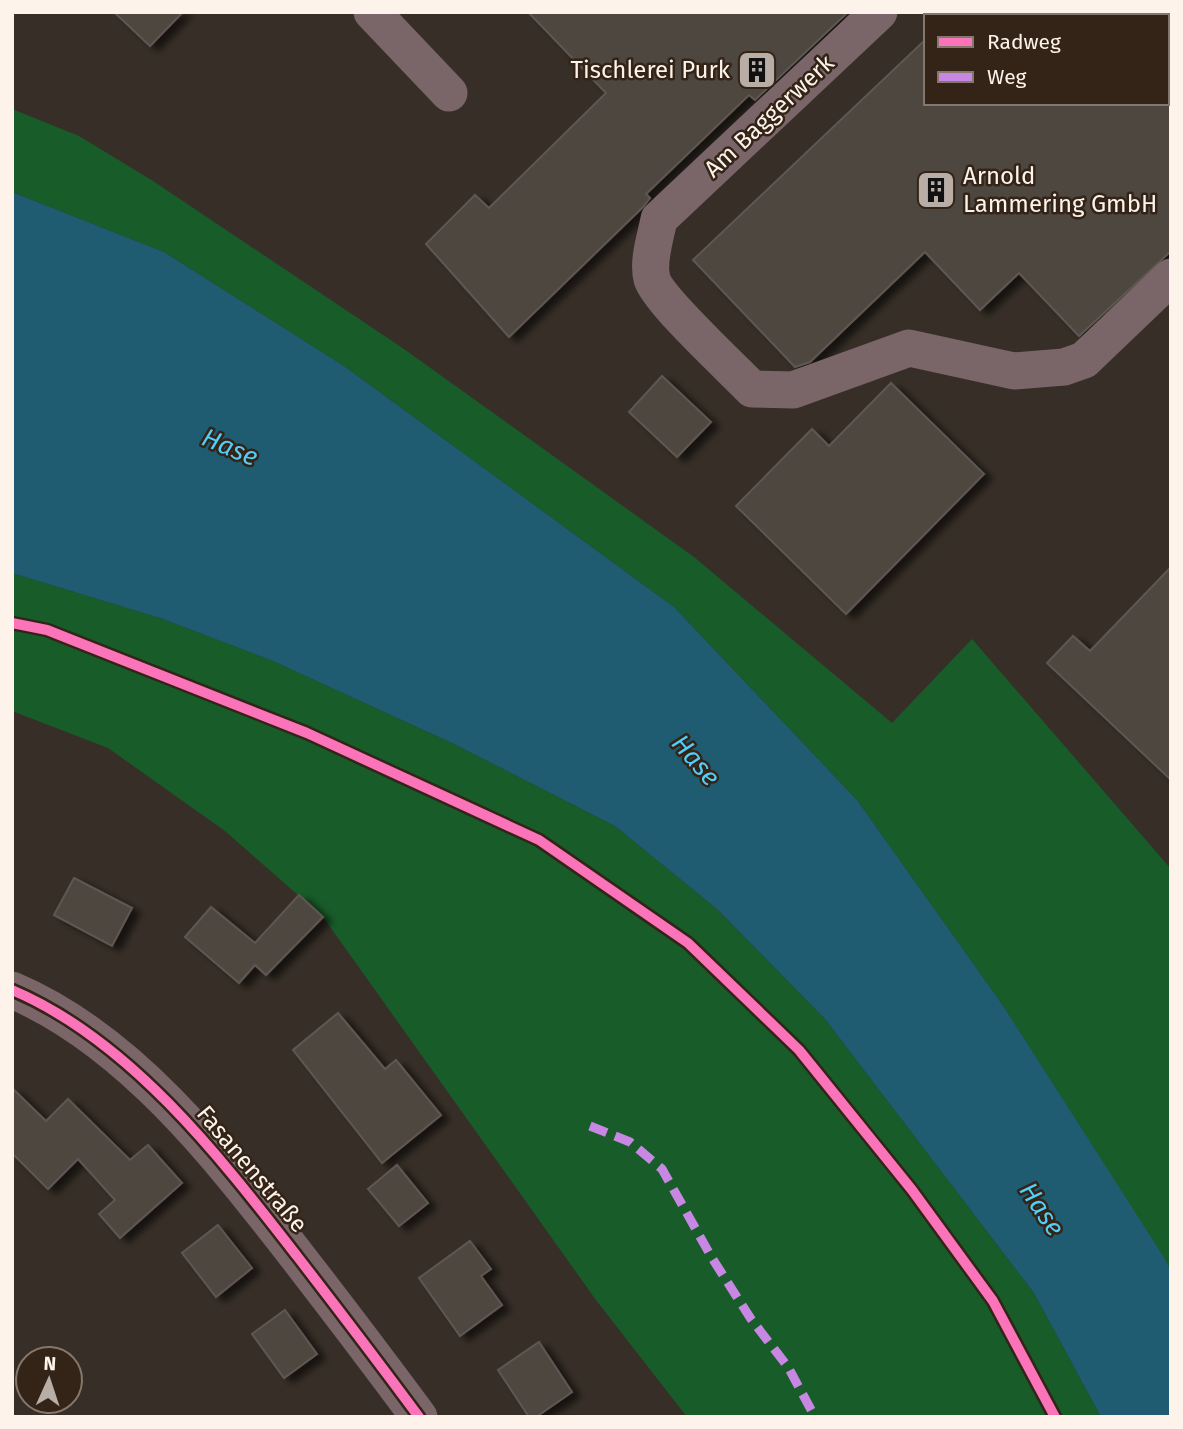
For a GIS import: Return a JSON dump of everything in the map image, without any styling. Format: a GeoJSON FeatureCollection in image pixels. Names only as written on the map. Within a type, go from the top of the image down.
{"type":"FeatureCollection","features":[{"type":"Feature","properties":{"kind":"street"},"geometry":{"type":"LineString","coordinates":[[372,12],[449,93]]}},
{"type":"Feature","properties":{"kind":"street","name":"Am Baggerwerk"},"geometry":{"type":"LineString","coordinates":[[879,12],[659,219],[652,256],[652,280],[673,307],[752,389],[793,390],[909,348],[1014,371],[1064,367],[1084,360],[1171,277]]}},
{"type":"Feature","properties":{"kind":"street","name":"Fasanenstraße"},"geometry":{"type":"LineString","coordinates":[[12,990],[97,1039],[174,1108],[262,1211],[419,1417]]}},
{"type":"Feature","properties":{"kind":"green space"},"geometry":{"type":"Polygon","coordinates":[[[12,109],[79,136],[153,181],[404,349],[694,557],[892,723],[972,639],[1171,869],[1171,1270],[1004,1007],[857,800],[674,607],[344,366],[164,252],[12,192],[12,109]]]}},
{"type":"Feature","properties":{"kind":"green space"},"geometry":{"type":"Polygon","coordinates":[[[12,573],[160,618],[273,661],[454,744],[615,826],[717,909],[825,1019],[1034,1293],[1101,1417],[687,1417],[596,1300],[323,917],[225,831],[108,748],[12,711],[12,573]]]}},
{"type":"Feature","properties":{"kind":"water","name":"Hase"},"geometry":{"type":"Polygon","coordinates":[[[12,192],[164,252],[344,366],[674,607],[857,800],[1004,1007],[1171,1270],[1171,1417],[1101,1417],[1034,1293],[825,1019],[717,909],[615,826],[454,744],[273,661],[160,618],[12,573],[12,192]]]}},
{"type":"Feature","properties":{"kind":"building"},"geometry":{"type":"Polygon","coordinates":[[[114,12],[183,12],[150,46],[114,12]]]}},
{"type":"Feature","properties":{"kind":"building"},"geometry":{"type":"Polygon","coordinates":[[[528,12],[848,12],[755,100],[749,95],[646,194],[650,198],[643,207],[509,337],[426,244],[475,195],[489,208],[606,93],[528,12]]]}},
{"type":"Feature","properties":{"kind":"building","name":"Arnold Lammering GmbH"},"geometry":{"type":"Polygon","coordinates":[[[924,41],[924,105],[1171,103],[1171,251],[1079,336],[1019,273],[980,310],[925,252],[810,362],[795,367],[693,260],[924,41]]]}},
{"type":"Feature","properties":{"kind":"building"},"geometry":{"type":"Polygon","coordinates":[[[662,376],[711,422],[677,457],[629,412],[662,376]]]}},
{"type":"Feature","properties":{"kind":"building"},"geometry":{"type":"Polygon","coordinates":[[[891,383],[984,474],[846,614],[736,506],[812,429],[829,446],[891,383]]]}},
{"type":"Feature","properties":{"kind":"building"},"geometry":{"type":"Polygon","coordinates":[[[1171,567],[1171,780],[1047,663],[1073,636],[1090,651],[1171,567]]]}},
{"type":"Feature","properties":{"kind":"building"},"geometry":{"type":"Polygon","coordinates":[[[74,878],[132,908],[112,946],[54,915],[74,878]]]}},
{"type":"Feature","properties":{"kind":"building"},"geometry":{"type":"Polygon","coordinates":[[[299,895],[323,917],[266,975],[255,965],[239,983],[185,937],[211,907],[255,943],[299,895]]]}},
{"type":"Feature","properties":{"kind":"building"},"geometry":{"type":"Polygon","coordinates":[[[338,1013],[385,1069],[396,1060],[441,1115],[382,1163],[293,1050],[338,1013]]]}},
{"type":"Feature","properties":{"kind":"building"},"geometry":{"type":"Polygon","coordinates":[[[12,1088],[46,1121],[68,1099],[130,1160],[148,1145],[182,1183],[120,1238],[99,1214],[115,1200],[78,1159],[48,1189],[12,1153],[12,1088]]]}},
{"type":"Feature","properties":{"kind":"building"},"geometry":{"type":"Polygon","coordinates":[[[397,1165],[428,1203],[399,1226],[368,1189],[397,1165]]]}},
{"type":"Feature","properties":{"kind":"building"},"geometry":{"type":"Polygon","coordinates":[[[218,1225],[252,1268],[216,1297],[182,1253],[218,1225]]]}},
{"type":"Feature","properties":{"kind":"building"},"geometry":{"type":"Polygon","coordinates":[[[470,1241],[491,1269],[481,1276],[502,1305],[460,1336],[419,1278],[470,1241]]]}},
{"type":"Feature","properties":{"kind":"building"},"geometry":{"type":"Polygon","coordinates":[[[285,1310],[317,1354],[284,1378],[252,1334],[285,1310]]]}},
{"type":"Feature","properties":{"kind":"building"},"geometry":{"type":"Polygon","coordinates":[[[539,1342],[572,1392],[536,1417],[529,1417],[498,1370],[539,1342]]]}},
{"type":"Feature","properties":{"kind":"marked path"},"geometry":{"type":"LineString","coordinates":[[590,1126],[630,1142],[662,1169],[712,1258],[751,1319],[788,1367],[815,1417]]}},
{"type":"Feature","properties":{"kind":"cycle path"},"geometry":{"type":"LineString","coordinates":[[12,623],[47,630],[307,733],[539,840],[688,943],[799,1050],[912,1190],[993,1301],[1055,1417]]}},
{"type":"Feature","properties":{"kind":"cycle path"},"geometry":{"type":"LineString","coordinates":[[12,990],[55,1012],[95,1039],[134,1070],[170,1105],[237,1180],[419,1417]]}},
{"type":"Feature","properties":{"kind":"place","name":"Tischlerei Purk"},"geometry":{"type":"Point","coordinates":[757,70]}},
{"type":"Feature","properties":{"kind":"place","name":"Arnold Lammering GmbH"},"geometry":{"type":"Point","coordinates":[936,190]}}]}
